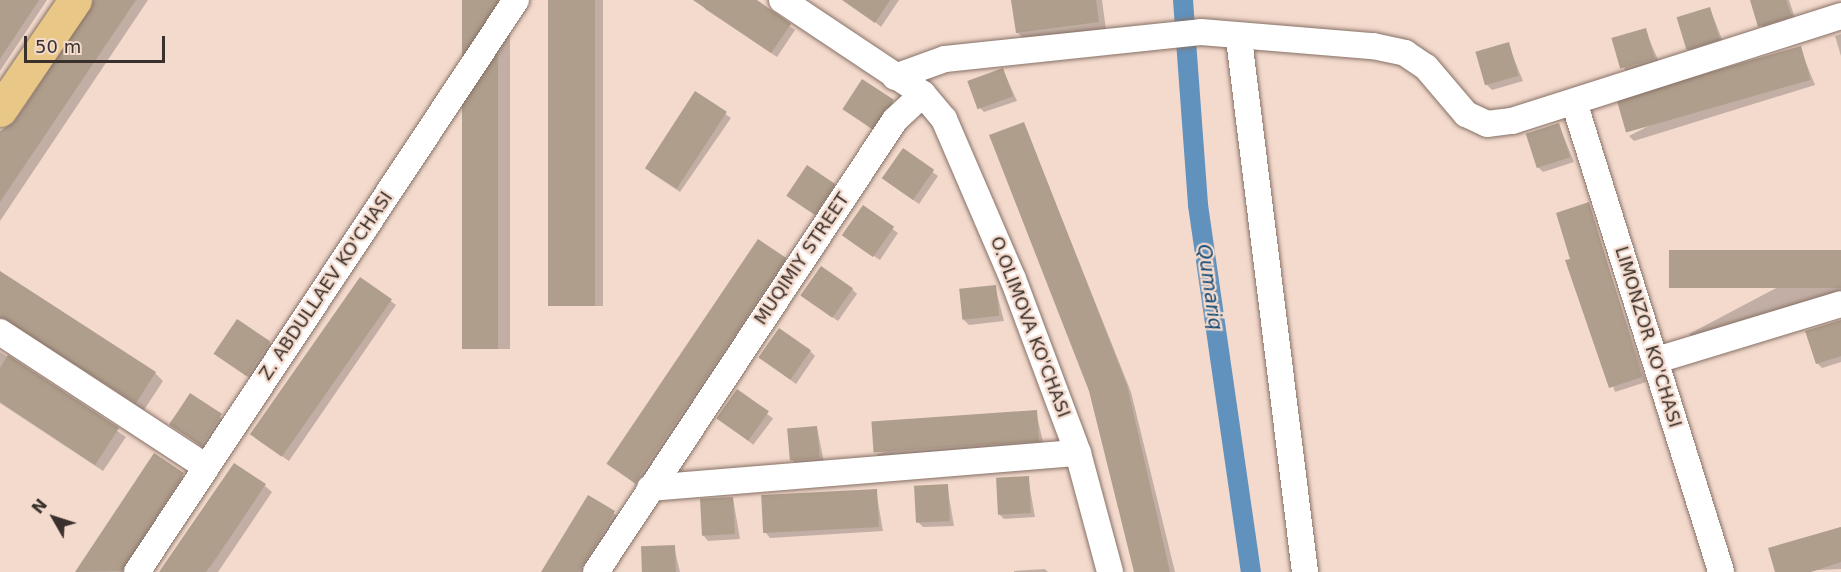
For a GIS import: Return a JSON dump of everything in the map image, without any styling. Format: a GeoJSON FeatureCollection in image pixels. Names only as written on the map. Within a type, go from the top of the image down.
{"type":"FeatureCollection","features":[{"type":"Feature","properties":{"kind":"main road"},"geometry":{"type":"LineString","coordinates":[[0,110],[75,0]]}},
{"type":"Feature","properties":{"kind":"street","name":"Z. ABDULLAEV KO'CHASI"},"geometry":{"type":"LineString","coordinates":[[137,572],[516,0]]}},
{"type":"Feature","properties":{"kind":"street"},"geometry":{"type":"LineString","coordinates":[[782,0],[923,94]]}},
{"type":"Feature","properties":{"kind":"street"},"geometry":{"type":"LineString","coordinates":[[895,77],[945,59],[1201,32],[1239,39],[1373,46],[1405,53],[1426,67],[1466,114],[1487,124],[1574,102],[1841,16]]}},
{"type":"Feature","properties":{"kind":"street"},"geometry":{"type":"LineString","coordinates":[[1239,39],[1305,572]]}},
{"type":"Feature","properties":{"kind":"street","name":"O.OLIMOVA KO'CHASI"},"geometry":{"type":"LineString","coordinates":[[923,94],[944,119],[1014,279],[1078,453],[1110,572]]}},
{"type":"Feature","properties":{"kind":"street","name":"MUQIMIY STREET"},"geometry":{"type":"LineString","coordinates":[[596,572],[895,120],[923,94]]}},
{"type":"Feature","properties":{"kind":"street","name":"LIMONZOR KO'CHASI"},"geometry":{"type":"LineString","coordinates":[[1574,102],[1657,360],[1720,572]]}},
{"type":"Feature","properties":{"kind":"street"},"geometry":{"type":"LineString","coordinates":[[1657,360],[1841,304]]}},
{"type":"Feature","properties":{"kind":"street"},"geometry":{"type":"LineString","coordinates":[[0,332],[206,467]]}},
{"type":"Feature","properties":{"kind":"street"},"geometry":{"type":"LineString","coordinates":[[650,488],[1078,453]]}},
{"type":"Feature","properties":{"kind":"building"},"geometry":{"type":"Polygon","coordinates":[[[0,0],[39,0],[0,59],[0,0]]]}},
{"type":"Feature","properties":{"kind":"building"},"geometry":{"type":"Polygon","coordinates":[[[94,0],[136,0],[0,202],[0,131],[15,121],[94,0]]]}},
{"type":"Feature","properties":{"kind":"building"},"geometry":{"type":"Polygon","coordinates":[[[462,0],[498,0],[498,349],[462,349],[462,0]]]}},
{"type":"Feature","properties":{"kind":"building"},"geometry":{"type":"Polygon","coordinates":[[[548,0],[595,0],[595,306],[548,306],[548,0]]]}},
{"type":"Feature","properties":{"kind":"building"},"geometry":{"type":"Polygon","coordinates":[[[693,0],[757,0],[791,24],[771,53],[693,0]]]}},
{"type":"Feature","properties":{"kind":"building"},"geometry":{"type":"Polygon","coordinates":[[[842,0],[890,0],[875,23],[842,0]]]}},
{"type":"Feature","properties":{"kind":"building"},"geometry":{"type":"Polygon","coordinates":[[[1011,0],[1096,0],[1099,22],[1016,33],[1011,0]]]}},
{"type":"Feature","properties":{"kind":"building"},"geometry":{"type":"Polygon","coordinates":[[[1750,0],[1786,0],[1792,16],[1758,27],[1750,0]]]}},
{"type":"Feature","properties":{"kind":"building"},"geometry":{"type":"Polygon","coordinates":[[[1710,7],[1720,40],[1686,50],[1677,17],[1710,7]]]}},
{"type":"Feature","properties":{"kind":"building"},"geometry":{"type":"Polygon","coordinates":[[[1646,28],[1655,59],[1620,69],[1611,38],[1646,28]]]}},
{"type":"Feature","properties":{"kind":"building"},"geometry":{"type":"Polygon","coordinates":[[[1509,42],[1519,76],[1485,85],[1475,52],[1509,42]]]}},
{"type":"Feature","properties":{"kind":"building"},"geometry":{"type":"Polygon","coordinates":[[[1801,46],[1811,80],[1626,133],[1616,99],[1801,46]]]}},
{"type":"Feature","properties":{"kind":"building"},"geometry":{"type":"Polygon","coordinates":[[[1003,68],[1013,96],[978,109],[967,81],[1003,68]]]}},
{"type":"Feature","properties":{"kind":"building"},"geometry":{"type":"Polygon","coordinates":[[[862,79],[894,100],[874,130],[842,109],[862,79]]]}},
{"type":"Feature","properties":{"kind":"building"},"geometry":{"type":"Polygon","coordinates":[[[695,91],[727,112],[677,189],[645,168],[695,91]]]}},
{"type":"Feature","properties":{"kind":"building"},"geometry":{"type":"Polygon","coordinates":[[[1024,122],[1127,385],[1170,572],[1134,572],[1089,391],[989,135],[1024,122]]]}},
{"type":"Feature","properties":{"kind":"building"},"geometry":{"type":"Polygon","coordinates":[[[1559,123],[1570,157],[1537,168],[1526,134],[1559,123]]]}},
{"type":"Feature","properties":{"kind":"building"},"geometry":{"type":"Polygon","coordinates":[[[903,148],[934,170],[913,200],[882,178],[903,148]]]}},
{"type":"Feature","properties":{"kind":"building"},"geometry":{"type":"Polygon","coordinates":[[[807,165],[835,184],[814,215],[786,196],[807,165]]]}},
{"type":"Feature","properties":{"kind":"building"},"geometry":{"type":"Polygon","coordinates":[[[1589,202],[1642,377],[1609,388],[1565,260],[1570,259],[1556,213],[1589,202]]]}},
{"type":"Feature","properties":{"kind":"building"},"geometry":{"type":"Polygon","coordinates":[[[863,205],[894,227],[873,257],[842,235],[863,205]]]}},
{"type":"Feature","properties":{"kind":"building"},"geometry":{"type":"Polygon","coordinates":[[[758,239],[786,258],[635,483],[606,464],[758,239]]]}},
{"type":"Feature","properties":{"kind":"building"},"geometry":{"type":"Polygon","coordinates":[[[1669,250],[1841,250],[1841,288],[1669,288],[1669,250]]]}},
{"type":"Feature","properties":{"kind":"building"},"geometry":{"type":"Polygon","coordinates":[[[821,266],[853,288],[832,318],[800,295],[821,266]]]}},
{"type":"Feature","properties":{"kind":"building"},"geometry":{"type":"Polygon","coordinates":[[[0,271],[156,372],[136,403],[0,317],[0,271]]]}},
{"type":"Feature","properties":{"kind":"building"},"geometry":{"type":"Polygon","coordinates":[[[360,277],[392,299],[282,457],[250,434],[360,277]]]}},
{"type":"Feature","properties":{"kind":"building"},"geometry":{"type":"Polygon","coordinates":[[[996,285],[999,316],[962,320],[959,289],[996,285]]]}},
{"type":"Feature","properties":{"kind":"building"},"geometry":{"type":"Polygon","coordinates":[[[237,319],[270,341],[247,376],[214,354],[237,319]]]}},
{"type":"Feature","properties":{"kind":"building"},"geometry":{"type":"Polygon","coordinates":[[[1841,320],[1841,356],[1816,364],[1805,331],[1841,320]]]}},
{"type":"Feature","properties":{"kind":"building"},"geometry":{"type":"Polygon","coordinates":[[[779,328],[811,350],[790,380],[758,357],[779,328]]]}},
{"type":"Feature","properties":{"kind":"building"},"geometry":{"type":"Polygon","coordinates":[[[8,355],[119,428],[95,465],[0,402],[0,368],[8,355]]]}},
{"type":"Feature","properties":{"kind":"building"},"geometry":{"type":"Polygon","coordinates":[[[737,389],[769,411],[748,441],[716,418],[737,389]]]}},
{"type":"Feature","properties":{"kind":"building"},"geometry":{"type":"Polygon","coordinates":[[[190,393],[222,414],[201,446],[169,425],[190,393]]]}},
{"type":"Feature","properties":{"kind":"building"},"geometry":{"type":"Polygon","coordinates":[[[1037,410],[1039,441],[874,453],[871,422],[1037,410]]]}},
{"type":"Feature","properties":{"kind":"building"},"geometry":{"type":"Polygon","coordinates":[[[817,426],[820,458],[790,460],[787,429],[817,426]]]}},
{"type":"Feature","properties":{"kind":"building"},"geometry":{"type":"Polygon","coordinates":[[[154,453],[184,473],[122,571],[75,572],[154,453]]]}},
{"type":"Feature","properties":{"kind":"building"},"geometry":{"type":"Polygon","coordinates":[[[234,463],[266,484],[219,554],[206,572],[159,572],[234,463]]]}},
{"type":"Feature","properties":{"kind":"building"},"geometry":{"type":"Polygon","coordinates":[[[1029,476],[1031,513],[998,515],[996,478],[1029,476]]]}},
{"type":"Feature","properties":{"kind":"building"},"geometry":{"type":"Polygon","coordinates":[[[948,484],[950,521],[916,523],[914,486],[948,484]]]}},
{"type":"Feature","properties":{"kind":"building"},"geometry":{"type":"Polygon","coordinates":[[[877,489],[879,527],[763,533],[761,495],[877,489]]]}},
{"type":"Feature","properties":{"kind":"building"},"geometry":{"type":"Polygon","coordinates":[[[588,495],[615,511],[599,539],[578,572],[541,572],[588,495]]]}},
{"type":"Feature","properties":{"kind":"building"},"geometry":{"type":"Polygon","coordinates":[[[733,497],[735,534],[702,536],[700,499],[733,497]]]}},
{"type":"Feature","properties":{"kind":"building"},"geometry":{"type":"Polygon","coordinates":[[[1841,527],[1841,562],[1811,572],[1775,572],[1768,548],[1841,527]]]}},
{"type":"Feature","properties":{"kind":"building"},"geometry":{"type":"Polygon","coordinates":[[[675,545],[676,572],[642,572],[641,546],[675,545]]]}},
{"type":"Feature","properties":{"kind":"waterway","name":"Qumariq"},"geometry":{"type":"LineString","coordinates":[[1183,0],[1198,205],[1251,572]]}}]}
